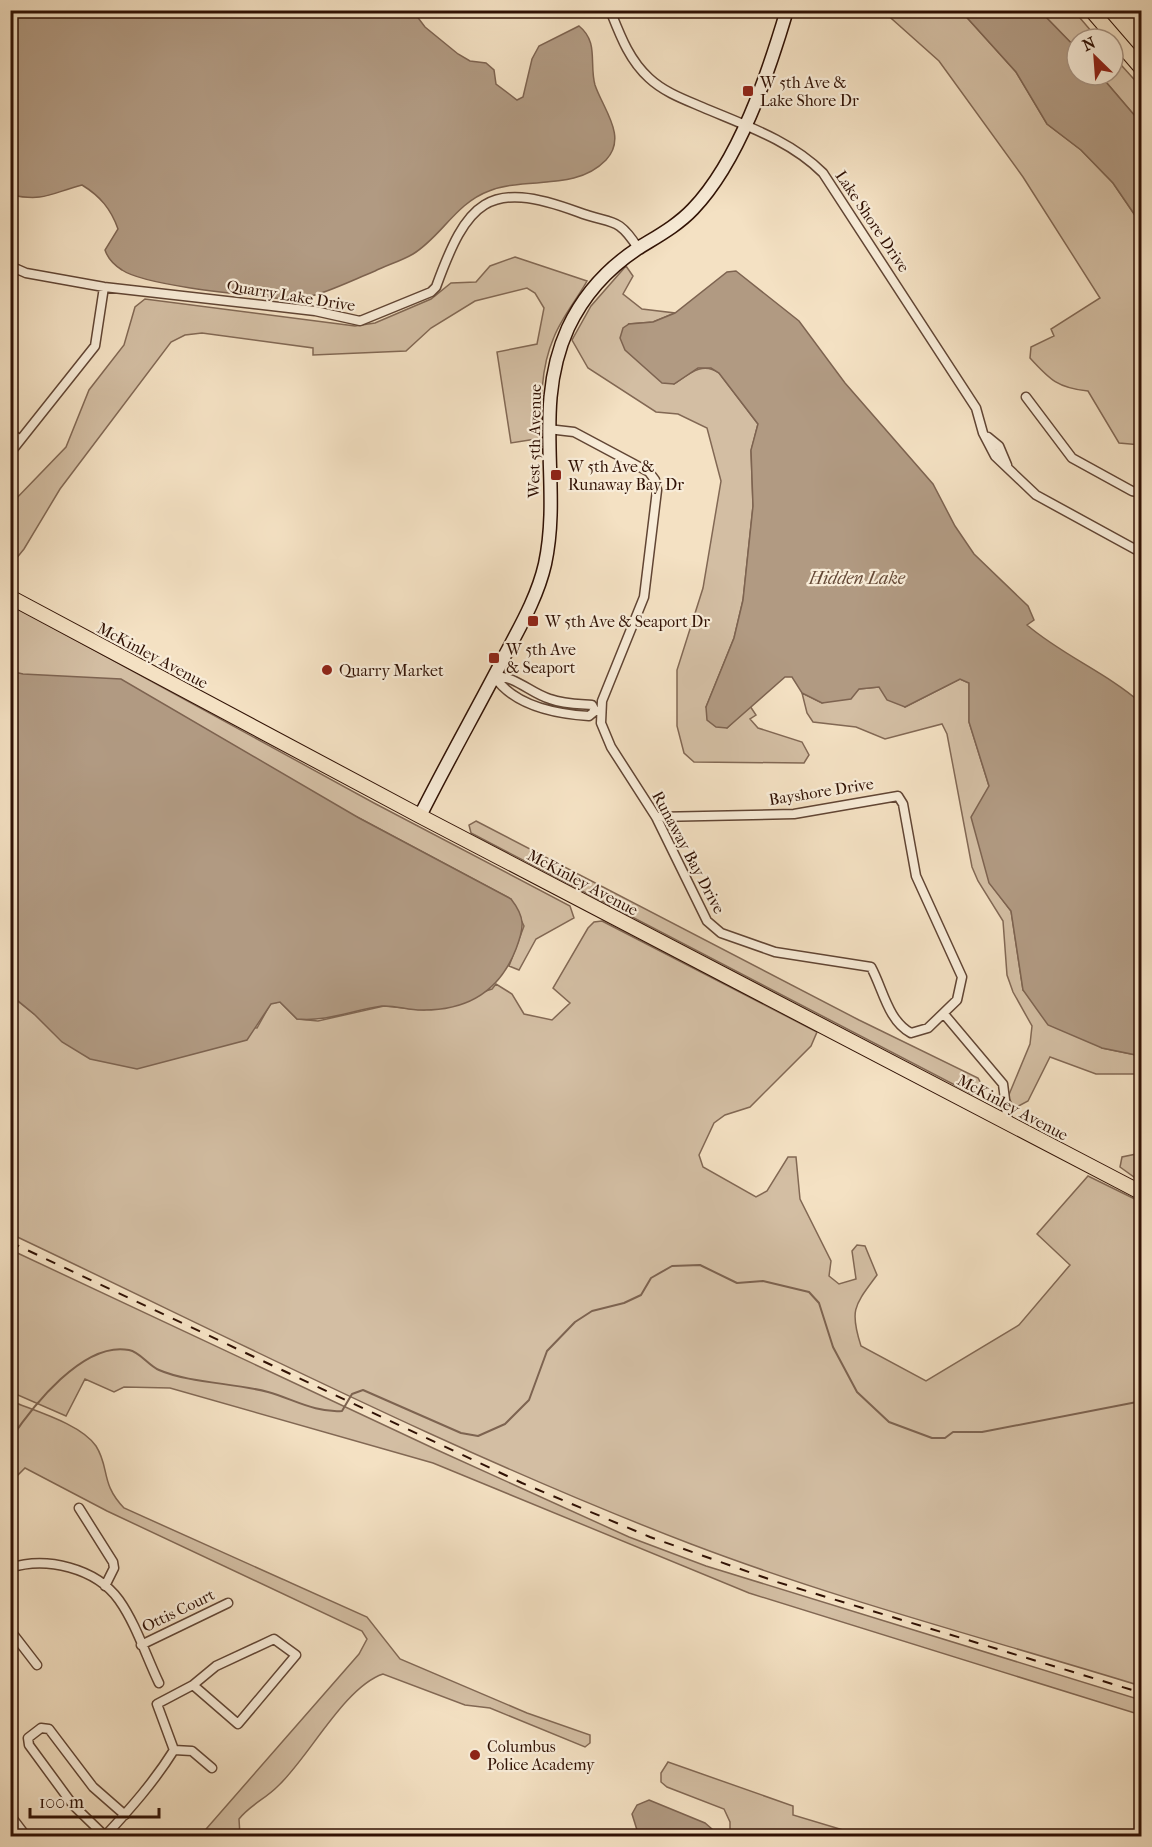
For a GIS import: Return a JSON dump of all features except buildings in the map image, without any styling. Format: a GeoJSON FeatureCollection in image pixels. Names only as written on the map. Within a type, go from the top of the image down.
{"type":"FeatureCollection","features":[{"type":"Feature","properties":{"kind":"main road","name":"West 5th Avenue"},"geometry":{"type":"LineString","coordinates":[[420,816],[524,620],[545,564],[549,528],[548,429],[553,371],[569,325],[587,297],[608,272],[693,209],[727,161],[775,48],[787,10]]}},
{"type":"Feature","properties":{"kind":"main road"},"geometry":{"type":"LineString","coordinates":[[1091,10],[1142,69]]}},
{"type":"Feature","properties":{"kind":"main road","name":"McKinley Avenue"},"geometry":{"type":"LineString","coordinates":[[10,597],[420,816],[1142,1193]]}},
{"type":"Feature","properties":{"kind":"street"},"geometry":{"type":"LineString","coordinates":[[544,10],[561,10]]}},
{"type":"Feature","properties":{"kind":"street","name":"Lake Shore Drive"},"geometry":{"type":"LineString","coordinates":[[610,10],[625,46],[648,77],[673,95],[744,125],[801,154],[832,184],[976,408],[983,433],[999,447],[1008,466],[1036,495],[1142,553]]}},
{"type":"Feature","properties":{"kind":"street","name":"Quarry Lake Drive"},"geometry":{"type":"LineString","coordinates":[[10,266],[26,273],[104,287],[315,311],[360,321],[431,292],[436,286],[462,224],[483,206],[517,195],[621,224],[638,248]]}},
{"type":"Feature","properties":{"kind":"street"},"geometry":{"type":"LineString","coordinates":[[10,453],[95,346],[104,287]]}},
{"type":"Feature","properties":{"kind":"street"},"geometry":{"type":"LineString","coordinates":[[1026,397],[1072,458],[1132,491],[1142,493]]}},
{"type":"Feature","properties":{"kind":"street"},"geometry":{"type":"LineString","coordinates":[[494,676],[507,676],[548,699],[565,704],[592,705],[598,711],[644,597],[657,490],[655,480],[649,472],[574,432],[548,429]]}},
{"type":"Feature","properties":{"kind":"street"},"geometry":{"type":"LineString","coordinates":[[10,432],[20,440]]}},
{"type":"Feature","properties":{"kind":"street","name":"Runaway Bay Drive"},"geometry":{"type":"LineString","coordinates":[[598,711],[602,730],[656,817],[712,928],[784,955],[871,967],[901,1028],[911,1033],[928,1028],[944,1014]]}},
{"type":"Feature","properties":{"kind":"street","name":"Bayshore Drive"},"geometry":{"type":"LineString","coordinates":[[656,817],[794,814],[898,796],[903,804],[916,876],[962,977],[957,1000],[944,1014]]}},
{"type":"Feature","properties":{"kind":"street"},"geometry":{"type":"LineString","coordinates":[[944,1014],[1003,1084],[1008,1123]]}},
{"type":"Feature","properties":{"kind":"street"},"geometry":{"type":"LineString","coordinates":[[79,1508],[113,1562],[114,1568],[105,1586]]}},
{"type":"Feature","properties":{"kind":"street"},"geometry":{"type":"LineString","coordinates":[[10,1568],[31,1563],[56,1564],[90,1576],[105,1586],[118,1599],[159,1683]]}},
{"type":"Feature","properties":{"kind":"street","name":"Ottis Court"},"geometry":{"type":"LineString","coordinates":[[141,1645],[228,1603]]}},
{"type":"Feature","properties":{"kind":"street"},"geometry":{"type":"LineString","coordinates":[[10,1629],[37,1665]]}},
{"type":"Feature","properties":{"kind":"street"},"geometry":{"type":"LineString","coordinates":[[174,1750],[157,1704],[193,1684],[216,1666],[274,1639],[296,1655],[238,1724],[193,1684]]}},
{"type":"Feature","properties":{"kind":"street"},"geometry":{"type":"LineString","coordinates":[[125,1815],[93,1787],[49,1729],[41,1728],[28,1738],[29,1745],[73,1805],[105,1836],[125,1815],[158,1776],[174,1750]]}},
{"type":"Feature","properties":{"kind":"street"},"geometry":{"type":"LineString","coordinates":[[174,1750],[192,1751],[212,1767]]}},
{"type":"Feature","properties":{"kind":"street"},"geometry":{"type":"LineString","coordinates":[[10,1815],[26,1836]]}},
{"type":"Feature","properties":{"kind":"shaded area"},"geometry":{"type":"Polygon","coordinates":[[[883,11],[961,11],[1016,72],[1047,124],[1081,150],[1113,183],[1141,224],[1141,445],[1119,443],[1088,391],[1069,388],[1055,382],[1030,358],[1031,347],[1054,336],[1051,329],[1100,298],[1023,177],[939,61],[883,11]]]}},
{"type":"Feature","properties":{"kind":"shaded area"},"geometry":{"type":"Polygon","coordinates":[[[1040,11],[1074,11],[1088,27],[1065,27],[1065,37],[1040,11]]]}},
{"type":"Feature","properties":{"kind":"shaded area"},"geometry":{"type":"Polygon","coordinates":[[[1125,69],[1141,87],[1141,123],[1110,87],[1125,87],[1125,69]]]}},
{"type":"Feature","properties":{"kind":"shaded area"},"geometry":{"type":"Polygon","coordinates":[[[515,257],[587,281],[561,322],[549,349],[542,386],[542,438],[511,443],[497,352],[537,344],[544,308],[535,293],[527,288],[475,301],[431,328],[406,351],[313,355],[313,348],[202,333],[185,335],[171,342],[60,489],[24,549],[11,565],[11,504],[66,447],[89,390],[124,345],[135,307],[145,299],[355,326],[375,323],[431,299],[451,283],[476,282],[490,266],[515,257]]]}},
{"type":"Feature","properties":{"kind":"shaded area"},"geometry":{"type":"Polygon","coordinates":[[[626,266],[633,276],[623,294],[642,309],[675,313],[653,322],[629,324],[674,384],[696,370],[707,368],[713,370],[719,373],[758,424],[751,451],[753,506],[743,600],[734,638],[706,707],[727,728],[750,706],[756,715],[750,719],[758,728],[802,742],[809,755],[804,763],[694,762],[684,753],[677,726],[677,670],[703,588],[721,481],[707,428],[678,414],[656,412],[588,368],[572,340],[591,306],[626,266]]]}},
{"type":"Feature","properties":{"kind":"shaded area"},"geometry":{"type":"Polygon","coordinates":[[[10,604],[374,803],[570,906],[574,918],[536,939],[519,970],[509,966],[524,926],[511,899],[359,818],[11,671],[10,604]]]}},
{"type":"Feature","properties":{"kind":"shaded area"},"geometry":{"type":"Polygon","coordinates":[[[960,679],[969,683],[969,722],[989,786],[989,882],[1011,911],[1023,990],[1102,1048],[1141,1056],[1141,1074],[1096,1074],[1050,1057],[1028,1101],[1015,1108],[1008,1097],[1030,1044],[1032,1026],[1013,992],[1007,975],[1003,921],[972,867],[947,734],[942,724],[885,739],[856,727],[813,722],[807,713],[802,693],[822,703],[859,689],[879,687],[905,707],[960,679]]]}},
{"type":"Feature","properties":{"kind":"shaded area"},"geometry":{"type":"Polygon","coordinates":[[[476,821],[859,1020],[978,1078],[983,1087],[982,1094],[972,1094],[471,833],[469,825],[476,821]]]}},
{"type":"Feature","properties":{"kind":"shaded area"},"geometry":{"type":"Polygon","coordinates":[[[602,921],[817,1032],[811,1046],[750,1107],[725,1115],[714,1123],[699,1155],[703,1167],[756,1197],[767,1191],[788,1157],[796,1157],[800,1199],[831,1261],[829,1276],[839,1284],[856,1279],[852,1251],[857,1245],[865,1246],[877,1275],[856,1308],[855,1324],[861,1346],[926,1381],[1019,1325],[1070,1265],[1037,1234],[1088,1176],[1141,1202],[1141,1686],[915,1619],[691,1544],[518,1473],[433,1435],[11,1234],[10,995],[34,1014],[257,1028],[271,1003],[280,1002],[297,1019],[318,1021],[384,1006],[424,1010],[492,989],[496,984],[512,994],[524,1014],[552,1020],[570,1003],[553,988],[588,928],[594,922],[602,921]]]}},
{"type":"Feature","properties":{"kind":"shaded area"},"geometry":{"type":"Polygon","coordinates":[[[1142,1153],[1141,1182],[1120,1167],[1122,1157],[1142,1153]]]}},
{"type":"Feature","properties":{"kind":"shaded area"},"geometry":{"type":"Polygon","coordinates":[[[11,1250],[435,1449],[629,1537],[706,1566],[1141,1700],[1141,1715],[749,1593],[433,1463],[170,1388],[124,1387],[114,1392],[85,1379],[66,1416],[11,1392],[11,1250]]]}},
{"type":"Feature","properties":{"kind":"shaded area"},"geometry":{"type":"Polygon","coordinates":[[[11,1401],[57,1419],[89,1438],[96,1446],[103,1461],[111,1491],[124,1508],[367,1617],[400,1659],[527,1713],[590,1735],[590,1743],[585,1747],[490,1708],[465,1705],[383,1674],[369,1681],[354,1693],[289,1775],[243,1814],[239,1819],[240,1836],[200,1836],[359,1654],[367,1639],[362,1631],[107,1511],[25,1468],[11,1482],[11,1401]]]}},
{"type":"Feature","properties":{"kind":"shaded area"},"geometry":{"type":"Polygon","coordinates":[[[668,1762],[793,1806],[793,1815],[863,1836],[730,1836],[730,1822],[724,1809],[667,1787],[661,1782],[661,1773],[668,1762]]]}},
{"type":"Feature","properties":{"kind":"water"},"geometry":{"type":"Polygon","coordinates":[[[413,11],[425,27],[458,54],[470,61],[486,63],[494,70],[496,84],[517,100],[523,97],[532,59],[539,46],[579,26],[589,39],[595,85],[612,123],[615,142],[606,160],[594,170],[565,180],[519,184],[477,196],[413,254],[315,295],[294,300],[204,290],[154,281],[122,270],[110,259],[105,250],[118,229],[104,204],[82,185],[48,196],[32,198],[11,195],[10,12],[413,11]]]}},
{"type":"Feature","properties":{"kind":"water"},"geometry":{"type":"Polygon","coordinates":[[[961,11],[1040,11],[1065,37],[1065,87],[1110,87],[1141,123],[1141,224],[1113,183],[1081,150],[1047,124],[1016,72],[961,11]]]}},
{"type":"Feature","properties":{"kind":"water","name":"Hidden Lake"},"geometry":{"type":"Polygon","coordinates":[[[736,271],[799,321],[845,383],[933,484],[955,526],[974,554],[1028,606],[1034,620],[1027,625],[1055,646],[1114,682],[1141,703],[1141,1056],[1102,1048],[1048,1025],[1023,990],[1011,911],[989,883],[971,817],[989,786],[969,722],[969,683],[960,679],[905,707],[887,700],[879,687],[859,689],[851,699],[822,703],[802,693],[792,677],[785,677],[727,728],[716,727],[707,720],[706,707],[734,638],[743,600],[753,506],[751,450],[758,424],[719,373],[711,368],[698,368],[674,384],[662,383],[625,350],[620,338],[623,328],[629,324],[653,322],[675,313],[727,272],[736,271]]]}},
{"type":"Feature","properties":{"kind":"water"},"geometry":{"type":"Polygon","coordinates":[[[10,671],[23,674],[121,679],[359,818],[511,899],[519,912],[522,929],[519,942],[509,963],[501,976],[480,995],[455,1006],[419,1010],[382,1006],[329,1017],[297,1019],[280,1002],[271,1004],[247,1040],[137,1069],[90,1059],[62,1042],[11,995],[10,671]]]}},
{"type":"Feature","properties":{"kind":"water"},"geometry":{"type":"Polygon","coordinates":[[[649,1800],[705,1823],[712,1829],[711,1836],[648,1836],[637,1830],[632,1814],[637,1805],[649,1800]]]}},
{"type":"Feature","properties":{"kind":"waterway"},"geometry":{"type":"LineString","coordinates":[[10,1440],[31,1411],[60,1379],[94,1356],[112,1350],[133,1351],[155,1368],[171,1374],[268,1392],[323,1410],[342,1411],[352,1394],[363,1390],[461,1433],[478,1436],[505,1424],[529,1400],[547,1351],[575,1322],[592,1311],[624,1303],[641,1295],[651,1278],[672,1266],[700,1265],[737,1283],[763,1281],[809,1292],[819,1303],[833,1347],[857,1392],[889,1422],[932,1438],[945,1438],[953,1432],[982,1432],[1142,1401]]}},
{"type":"Feature","properties":{"kind":"railway"},"geometry":{"type":"LineString","coordinates":[[10,1242],[522,1483],[650,1537],[777,1582],[1142,1693]]}},
{"type":"Feature","properties":{"kind":"place","name":"W 5th Ave & Lake Shore Dr"},"geometry":{"type":"Point","coordinates":[748,91]}},
{"type":"Feature","properties":{"kind":"place","name":"W 5th Ave & Runaway Bay Dr"},"geometry":{"type":"Point","coordinates":[556,475]}},
{"type":"Feature","properties":{"kind":"place","name":"W 5th Ave & Seaport Dr"},"geometry":{"type":"Point","coordinates":[533,621]}},
{"type":"Feature","properties":{"kind":"place","name":"W 5th Ave & Seaport"},"geometry":{"type":"Point","coordinates":[494,658]}},
{"type":"Feature","properties":{"kind":"place","name":"Quarry Market"},"geometry":{"type":"Point","coordinates":[327,670]}},
{"type":"Feature","properties":{"kind":"place","name":"Columbus Police Academy"},"geometry":{"type":"Point","coordinates":[475,1755]}}]}
